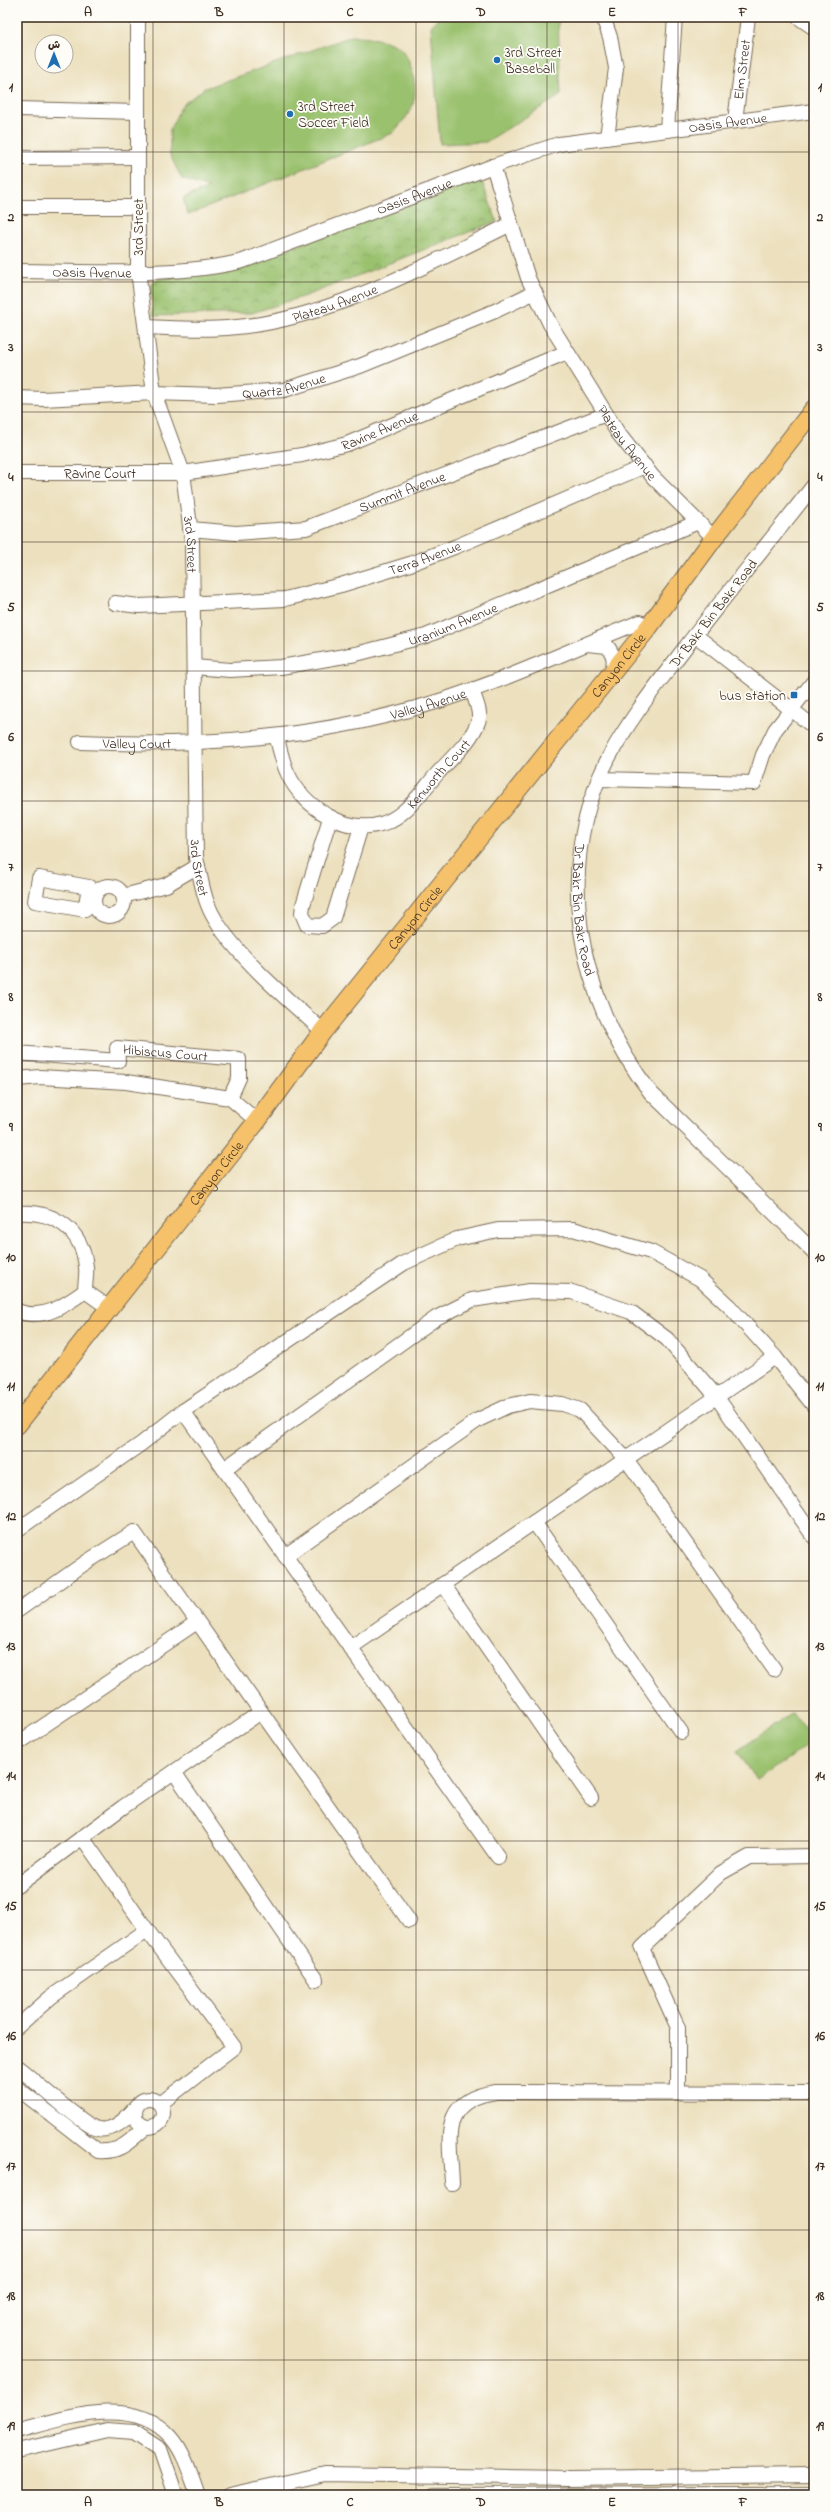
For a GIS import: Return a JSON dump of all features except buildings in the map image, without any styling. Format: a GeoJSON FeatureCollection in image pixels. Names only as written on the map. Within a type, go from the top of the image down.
{"type":"FeatureCollection","features":[{"type":"Feature","properties":{"kind":"main road","name":"Canyon Circle"},"geometry":{"type":"LineString","coordinates":[[17,1426],[257,1122],[323,1031],[648,628],[714,538],[814,409]]}},
{"type":"Feature","properties":{"kind":"street","name":"3rd Street"},"geometry":{"type":"LineString","coordinates":[[138,17],[138,271],[154,392],[183,473],[190,529],[193,603],[196,858],[208,906],[231,942],[290,1002],[323,1031]]}},
{"type":"Feature","properties":{"kind":"street"},"geometry":{"type":"LineString","coordinates":[[603,17],[610,37],[616,68],[607,138]]}},
{"type":"Feature","properties":{"kind":"street"},"geometry":{"type":"LineString","coordinates":[[667,130],[675,17]]}},
{"type":"Feature","properties":{"kind":"street","name":"Elm Street"},"geometry":{"type":"LineString","coordinates":[[735,121],[748,17]]}},
{"type":"Feature","properties":{"kind":"street"},"geometry":{"type":"LineString","coordinates":[[798,17],[814,28]]}},
{"type":"Feature","properties":{"kind":"street"},"geometry":{"type":"LineString","coordinates":[[17,109],[138,112]]}},
{"type":"Feature","properties":{"kind":"street","name":"Oasis Avenue"},"geometry":{"type":"LineString","coordinates":[[17,271],[138,271],[217,268],[243,261],[493,166],[559,144],[814,110]]}},
{"type":"Feature","properties":{"kind":"street"},"geometry":{"type":"LineString","coordinates":[[17,158],[138,157]]}},
{"type":"Feature","properties":{"kind":"street","name":"Plateau Avenue"},"geometry":{"type":"LineString","coordinates":[[493,166],[510,224],[535,292],[567,352],[606,414],[645,466],[714,538]]}},
{"type":"Feature","properties":{"kind":"street"},"geometry":{"type":"LineString","coordinates":[[17,207],[138,207]]}},
{"type":"Feature","properties":{"kind":"street","name":"Plateau Avenue"},"geometry":{"type":"LineString","coordinates":[[146,327],[228,328],[285,319],[351,297],[415,271],[510,224]]}},
{"type":"Feature","properties":{"kind":"street","name":"Quartz Avenue"},"geometry":{"type":"LineString","coordinates":[[17,398],[43,399],[154,392],[216,395],[284,390],[360,366],[495,311],[535,292]]}},
{"type":"Feature","properties":{"kind":"street","name":"Ravine Avenue"},"geometry":{"type":"LineString","coordinates":[[183,473],[254,464],[347,444],[567,352]]}},
{"type":"Feature","properties":{"kind":"street","name":"Summit Avenue"},"geometry":{"type":"LineString","coordinates":[[190,529],[236,533],[306,528],[606,414]]}},
{"type":"Feature","properties":{"kind":"street","name":"Terra Avenue"},"geometry":{"type":"LineString","coordinates":[[115,603],[139,606],[285,599],[403,566],[457,546],[645,466]]}},
{"type":"Feature","properties":{"kind":"street","name":"Ravine Court"},"geometry":{"type":"LineString","coordinates":[[17,473],[183,473]]}},
{"type":"Feature","properties":{"kind":"street","name":"Dr Bakr Bin Bakr Road"},"geometry":{"type":"LineString","coordinates":[[814,485],[695,635],[623,733],[600,779],[587,814],[581,843],[577,878],[578,910],[582,942],[590,980],[614,1039],[630,1066],[651,1092],[814,1252]]}},
{"type":"Feature","properties":{"kind":"street","name":"Uranium Avenue"},"geometry":{"type":"LineString","coordinates":[[194,667],[230,670],[281,667],[356,654],[426,636],[698,522]]}},
{"type":"Feature","properties":{"kind":"street","name":"Valley Avenue"},"geometry":{"type":"LineString","coordinates":[[195,740],[276,736],[381,718],[472,690],[640,622],[648,628]]}},
{"type":"Feature","properties":{"kind":"street"},"geometry":{"type":"LineString","coordinates":[[695,635],[814,727]]}},
{"type":"Feature","properties":{"kind":"street"},"geometry":{"type":"LineString","coordinates":[[579,646],[592,643],[607,646],[612,652],[615,662],[611,674]]}},
{"type":"Feature","properties":{"kind":"street"},"geometry":{"type":"LineString","coordinates":[[600,779],[754,783],[768,742],[814,681]]}},
{"type":"Feature","properties":{"kind":"street","name":"Kenworth Court"},"geometry":{"type":"LineString","coordinates":[[276,736],[288,774],[301,795],[330,818],[361,827],[385,823],[406,810],[466,741],[479,722],[479,710],[472,690]]}},
{"type":"Feature","properties":{"kind":"street","name":"Valley Court"},"geometry":{"type":"LineString","coordinates":[[80,742],[132,744],[195,740]]}},
{"type":"Feature","properties":{"kind":"street"},"geometry":{"type":"LineString","coordinates":[[330,818],[303,905],[302,913],[307,925],[322,926],[334,918],[361,827]]}},
{"type":"Feature","properties":{"kind":"street"},"geometry":{"type":"LineString","coordinates":[[123,896],[166,885],[198,866]]}},
{"type":"Feature","properties":{"kind":"street"},"geometry":{"type":"LineString","coordinates":[[107,886],[117,888],[123,896],[121,910],[112,916],[98,912],[90,898],[98,890],[107,886]]}},
{"type":"Feature","properties":{"kind":"street","name":"Hibiscus Court"},"geometry":{"type":"LineString","coordinates":[[17,1053],[118,1061],[117,1048],[239,1058],[239,1078],[230,1098]]}},
{"type":"Feature","properties":{"kind":"street"},"geometry":{"type":"LineString","coordinates":[[17,1079],[40,1077],[126,1082],[230,1098],[257,1122]]}},
{"type":"Feature","properties":{"kind":"street"},"geometry":{"type":"LineString","coordinates":[[17,1213],[31,1212],[58,1220],[77,1235],[86,1267],[85,1291]]}},
{"type":"Feature","properties":{"kind":"street"},"geometry":{"type":"LineString","coordinates":[[17,1530],[141,1444],[183,1411],[404,1263],[457,1239],[498,1230],[573,1228],[651,1252],[700,1279],[729,1306],[775,1357],[814,1406]]}},
{"type":"Feature","properties":{"kind":"street"},"geometry":{"type":"LineString","coordinates":[[85,1291],[109,1308]]}},
{"type":"Feature","properties":{"kind":"street"},"geometry":{"type":"LineString","coordinates":[[17,1311],[27,1315],[48,1314],[85,1291]]}},
{"type":"Feature","properties":{"kind":"street"},"geometry":{"type":"LineString","coordinates":[[224,1470],[436,1318],[472,1300],[530,1291],[572,1292],[631,1312],[667,1339],[716,1396],[814,1537]]}},
{"type":"Feature","properties":{"kind":"street"},"geometry":{"type":"LineString","coordinates":[[350,1648],[775,1357]]}},
{"type":"Feature","properties":{"kind":"street"},"geometry":{"type":"LineString","coordinates":[[285,1556],[478,1420],[508,1406],[530,1401],[562,1404],[580,1410],[626,1459],[774,1670]]}},
{"type":"Feature","properties":{"kind":"street"},"geometry":{"type":"LineString","coordinates":[[183,1411],[498,1857]]}},
{"type":"Feature","properties":{"kind":"street"},"geometry":{"type":"LineString","coordinates":[[534,1522],[681,1732]]}},
{"type":"Feature","properties":{"kind":"street"},"geometry":{"type":"LineString","coordinates":[[17,1611],[84,1563],[134,1532],[409,1921]]}},
{"type":"Feature","properties":{"kind":"street"},"geometry":{"type":"LineString","coordinates":[[443,1584],[590,1798]]}},
{"type":"Feature","properties":{"kind":"street"},"geometry":{"type":"LineString","coordinates":[[17,1744],[197,1622]]}},
{"type":"Feature","properties":{"kind":"street"},"geometry":{"type":"LineString","coordinates":[[17,1886],[82,1837],[261,1712]]}},
{"type":"Feature","properties":{"kind":"street"},"geometry":{"type":"LineString","coordinates":[[174,1772],[316,1980]]}},
{"type":"Feature","properties":{"kind":"street"},"geometry":{"type":"LineString","coordinates":[[82,1837],[146,1930],[234,2047],[160,2104]]}},
{"type":"Feature","properties":{"kind":"street"},"geometry":{"type":"LineString","coordinates":[[678,2092],[678,2028],[642,1948],[722,1873],[749,1857],[814,1856]]}},
{"type":"Feature","properties":{"kind":"street"},"geometry":{"type":"LineString","coordinates":[[17,2027],[51,1997],[146,1930]]}},
{"type":"Feature","properties":{"kind":"street"},"geometry":{"type":"LineString","coordinates":[[17,2066],[92,2128],[110,2128],[126,2119],[144,2100],[150,2099],[160,2104],[163,2109],[162,2120],[158,2125],[145,2128],[122,2148],[111,2152],[98,2151],[17,2088]]}},
{"type":"Feature","properties":{"kind":"street"},"geometry":{"type":"LineString","coordinates":[[452,2183],[450,2121],[462,2105],[478,2094],[496,2092],[814,2093]]}},
{"type":"Feature","properties":{"kind":"street"},"geometry":{"type":"LineString","coordinates":[[136,2107],[136,2121],[145,2128]]}},
{"type":"Feature","properties":{"kind":"street"},"geometry":{"type":"LineString","coordinates":[[17,2431],[95,2414],[112,2412],[135,2415],[154,2424],[170,2436],[186,2462],[198,2495]]}},
{"type":"Feature","properties":{"kind":"street"},"geometry":{"type":"LineString","coordinates":[[19,2453],[107,2430],[134,2432],[160,2449],[176,2495]]}},
{"type":"Feature","properties":{"kind":"street"},"geometry":{"type":"LineString","coordinates":[[229,2495],[325,2474],[569,2478],[814,2475]]}},
{"type":"Feature","properties":{"kind":"street"},"geometry":{"type":"LineString","coordinates":[[434,2495],[814,2494]]}},
{"type":"Feature","properties":{"kind":"green space","name":"3rd Street Baseball"},"geometry":{"type":"Polygon","coordinates":[[[439,17],[558,18],[561,95],[486,142],[440,144],[431,26],[439,17]]]}},
{"type":"Feature","properties":{"kind":"green space"},"geometry":{"type":"Polygon","coordinates":[[[352,36],[392,43],[403,51],[411,67],[414,86],[413,104],[406,117],[393,133],[188,215],[183,198],[209,188],[182,179],[170,155],[170,129],[182,105],[205,88],[352,36]]]}},
{"type":"Feature","properties":{"kind":"green space"},"geometry":{"type":"Polygon","coordinates":[[[480,177],[497,221],[308,295],[252,313],[153,316],[151,283],[158,279],[232,270],[480,177]]]}},
{"type":"Feature","properties":{"kind":"green space"},"geometry":{"type":"Polygon","coordinates":[[[793,1713],[813,1741],[757,1780],[737,1751],[793,1713]]]}},
{"type":"Feature","properties":{"kind":"place","name":"3rd Street Baseball"},"geometry":{"type":"Point","coordinates":[497,60]}},
{"type":"Feature","properties":{"kind":"place","name":"3rd Street Soccer Field"},"geometry":{"type":"Point","coordinates":[290,114]}},
{"type":"Feature","properties":{"kind":"place","name":"bus station"},"geometry":{"type":"Point","coordinates":[794,695]}}]}
